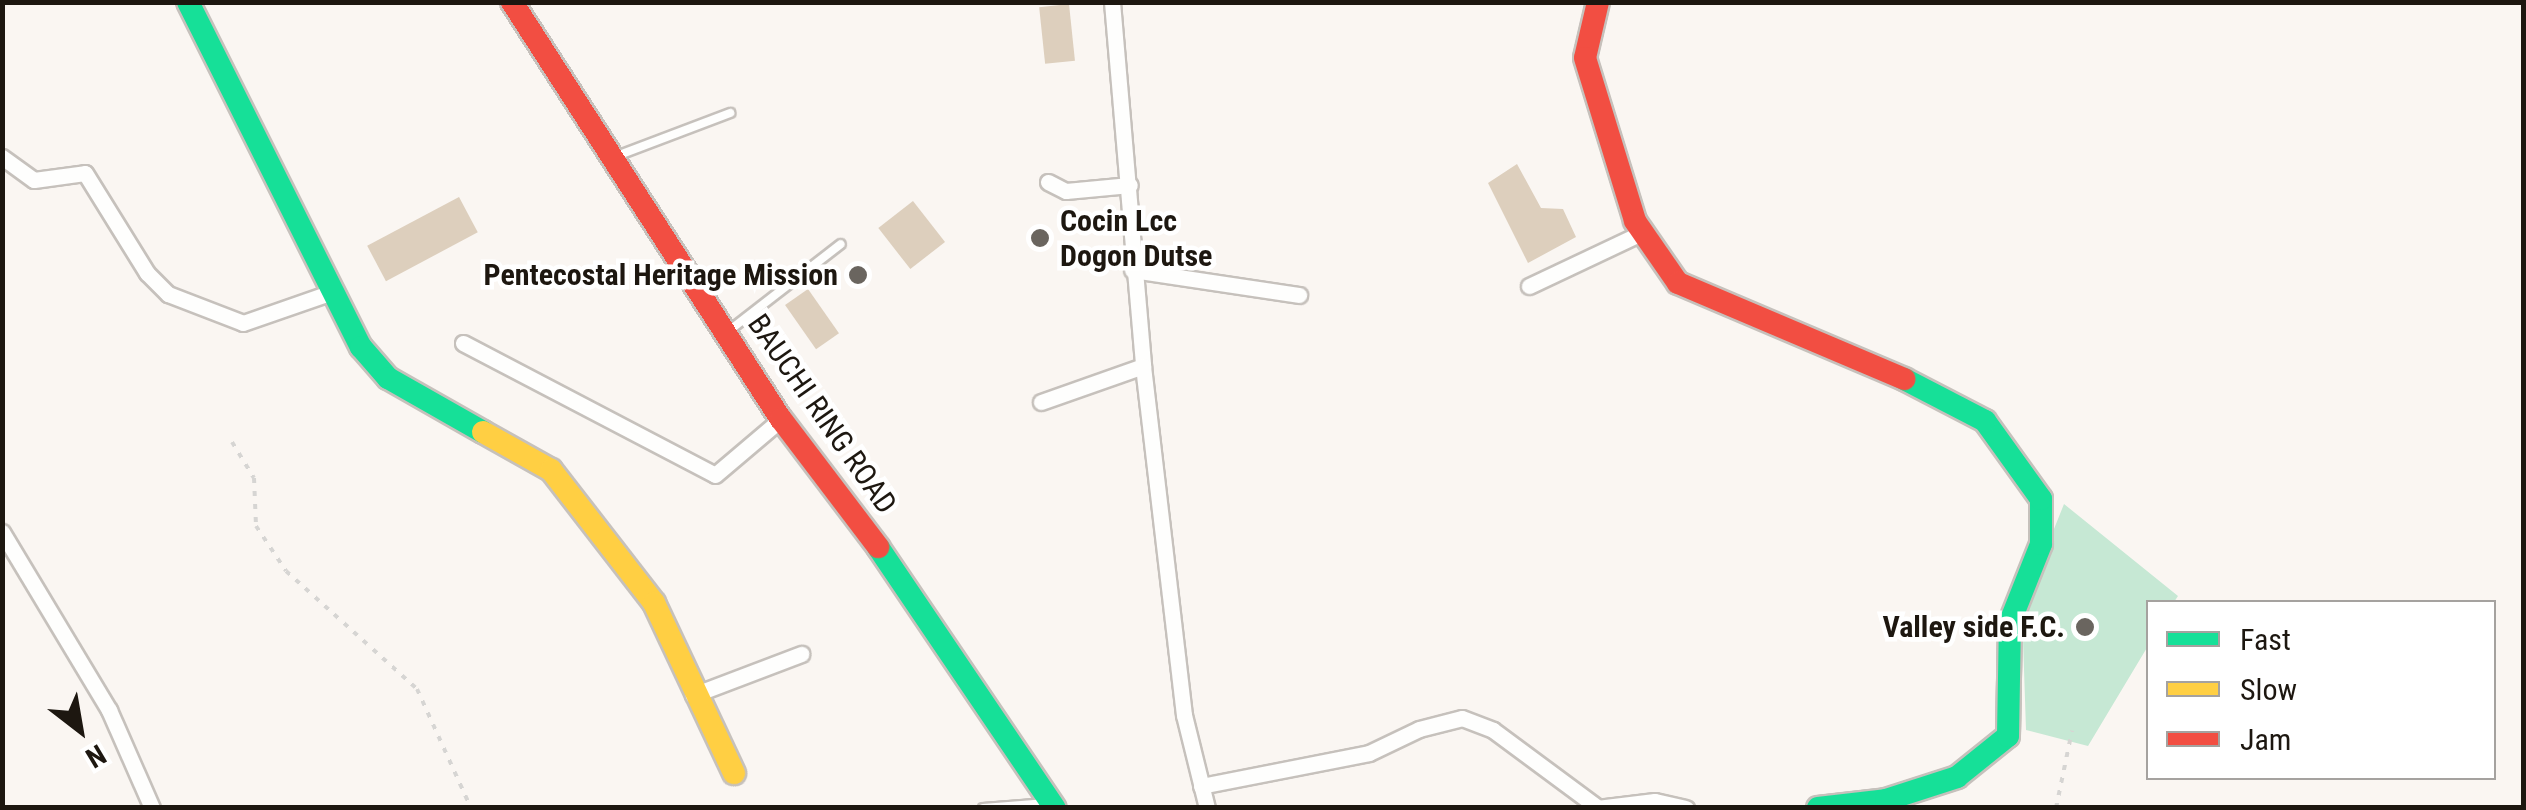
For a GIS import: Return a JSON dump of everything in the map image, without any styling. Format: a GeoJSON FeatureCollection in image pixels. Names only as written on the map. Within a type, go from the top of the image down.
{"type":"FeatureCollection","features":[{"type":"Feature","properties":{"kind":"street"},"geometry":{"type":"LineString","coordinates":[[188,2],[270,160],[329,293],[388,378],[551,470],[654,603],[693,695],[734,772]]}},
{"type":"Feature","properties":{"kind":"street","name":"BAUCHI RING ROAD"},"geometry":{"type":"LineString","coordinates":[[512,2],[781,419],[856,512],[1053,805]]}},
{"type":"Feature","properties":{"kind":"street"},"geometry":{"type":"LineString","coordinates":[[1112,2],[1130,185],[1132,270],[1184,715],[1207,808]]}},
{"type":"Feature","properties":{"kind":"street"},"geometry":{"type":"LineString","coordinates":[[1598,2],[1585,58],[1643,232],[1678,283],[1936,394],[1985,421],[2040,499],[2040,544],[2010,622],[2008,736],[1957,778],[1886,800],[1818,808]]}},
{"type":"Feature","properties":{"kind":"street"},"geometry":{"type":"LineString","coordinates":[[2,157],[34,180],[84,174],[147,272],[168,294],[243,323],[329,293]]}},
{"type":"Feature","properties":{"kind":"street"},"geometry":{"type":"LineString","coordinates":[[1048,182],[1066,191],[1130,185]]}},
{"type":"Feature","properties":{"kind":"street"},"geometry":{"type":"LineString","coordinates":[[1529,286],[1643,232]]}},
{"type":"Feature","properties":{"kind":"street"},"geometry":{"type":"LineString","coordinates":[[1132,270],[1299,296]]}},
{"type":"Feature","properties":{"kind":"street"},"geometry":{"type":"LineString","coordinates":[[463,343],[716,475],[781,419]]}},
{"type":"Feature","properties":{"kind":"street"},"geometry":{"type":"LineString","coordinates":[[1041,402],[1143,366]]}},
{"type":"Feature","properties":{"kind":"street"},"geometry":{"type":"LineString","coordinates":[[2,532],[102,696],[152,808]]}},
{"type":"Feature","properties":{"kind":"street"},"geometry":{"type":"LineString","coordinates":[[693,695],[802,654]]}},
{"type":"Feature","properties":{"kind":"street"},"geometry":{"type":"LineString","coordinates":[[1201,786],[1368,753],[1419,729],[1462,718],[1493,730],[1597,807],[1655,801],[1686,808]]}},
{"type":"Feature","properties":{"kind":"lane"},"geometry":{"type":"LineString","coordinates":[[615,157],[730,113]]}},
{"type":"Feature","properties":{"kind":"lane"},"geometry":{"type":"LineString","coordinates":[[726,333],[840,244]]}},
{"type":"Feature","properties":{"kind":"lane"},"geometry":{"type":"LineString","coordinates":[[983,808],[1053,805]]}},
{"type":"Feature","properties":{"kind":"path"},"geometry":{"type":"LineString","coordinates":[[232,442],[254,478],[256,526],[286,572],[417,689],[470,808]]}},
{"type":"Feature","properties":{"kind":"path"},"geometry":{"type":"LineString","coordinates":[[2056,808],[2072,731]]}},
{"type":"Feature","properties":{"kind":"green space","name":"Valley side F.C."},"geometry":{"type":"Polygon","coordinates":[[[2064,504],[2178,596],[2175,600],[2146,600],[2146,649],[2088,746],[2026,730],[2022,609],[2064,504]]]}},
{"type":"Feature","properties":{"kind":"building"},"geometry":{"type":"Polygon","coordinates":[[[1069,4],[1075,61],[1045,64],[1039,7],[1069,4]]]}},
{"type":"Feature","properties":{"kind":"building"},"geometry":{"type":"Polygon","coordinates":[[[1517,164],[1541,208],[1563,209],[1576,237],[1528,263],[1488,183],[1517,164]]]}},
{"type":"Feature","properties":{"kind":"building"},"geometry":{"type":"Polygon","coordinates":[[[459,197],[478,232],[386,281],[367,246],[459,197]]]}},
{"type":"Feature","properties":{"kind":"building"},"geometry":{"type":"Polygon","coordinates":[[[913,201],[945,242],[910,269],[878,228],[913,201]]]}},
{"type":"Feature","properties":{"kind":"building"},"geometry":{"type":"Polygon","coordinates":[[[808,289],[839,333],[816,349],[785,305],[808,289]]]}},
{"type":"Feature","properties":{"kind":"traffic: fast"},"geometry":{"type":"LineString","coordinates":[[188,2],[361,347],[388,378],[483,432]]}},
{"type":"Feature","properties":{"kind":"traffic: fast"},"geometry":{"type":"LineString","coordinates":[[1818,808],[1886,800],[1957,777],[2008,736],[2010,622],[2041,544],[2041,499],[1985,421],[1904,379]]}},
{"type":"Feature","properties":{"kind":"traffic: fast"},"geometry":{"type":"LineString","coordinates":[[878,547],[1055,808]]}},
{"type":"Feature","properties":{"kind":"traffic: slow"},"geometry":{"type":"LineString","coordinates":[[483,432],[551,470],[654,603],[734,773]]}},
{"type":"Feature","properties":{"kind":"traffic: jam"},"geometry":{"type":"LineString","coordinates":[[512,2],[781,419],[878,547]]}},
{"type":"Feature","properties":{"kind":"traffic: jam"},"geometry":{"type":"LineString","coordinates":[[1598,2],[1585,58],[1635,221],[1678,283],[1904,379]]}},
{"type":"Feature","properties":{"kind":"place","name":"Cocin Lcc Dogon Dutse"},"geometry":{"type":"Point","coordinates":[1040,238]}},
{"type":"Feature","properties":{"kind":"place","name":"Pentecostal Heritage Mission"},"geometry":{"type":"Point","coordinates":[858,275]}},
{"type":"Feature","properties":{"kind":"place","name":"Valley side F.C."},"geometry":{"type":"Point","coordinates":[2085,627]}}]}
